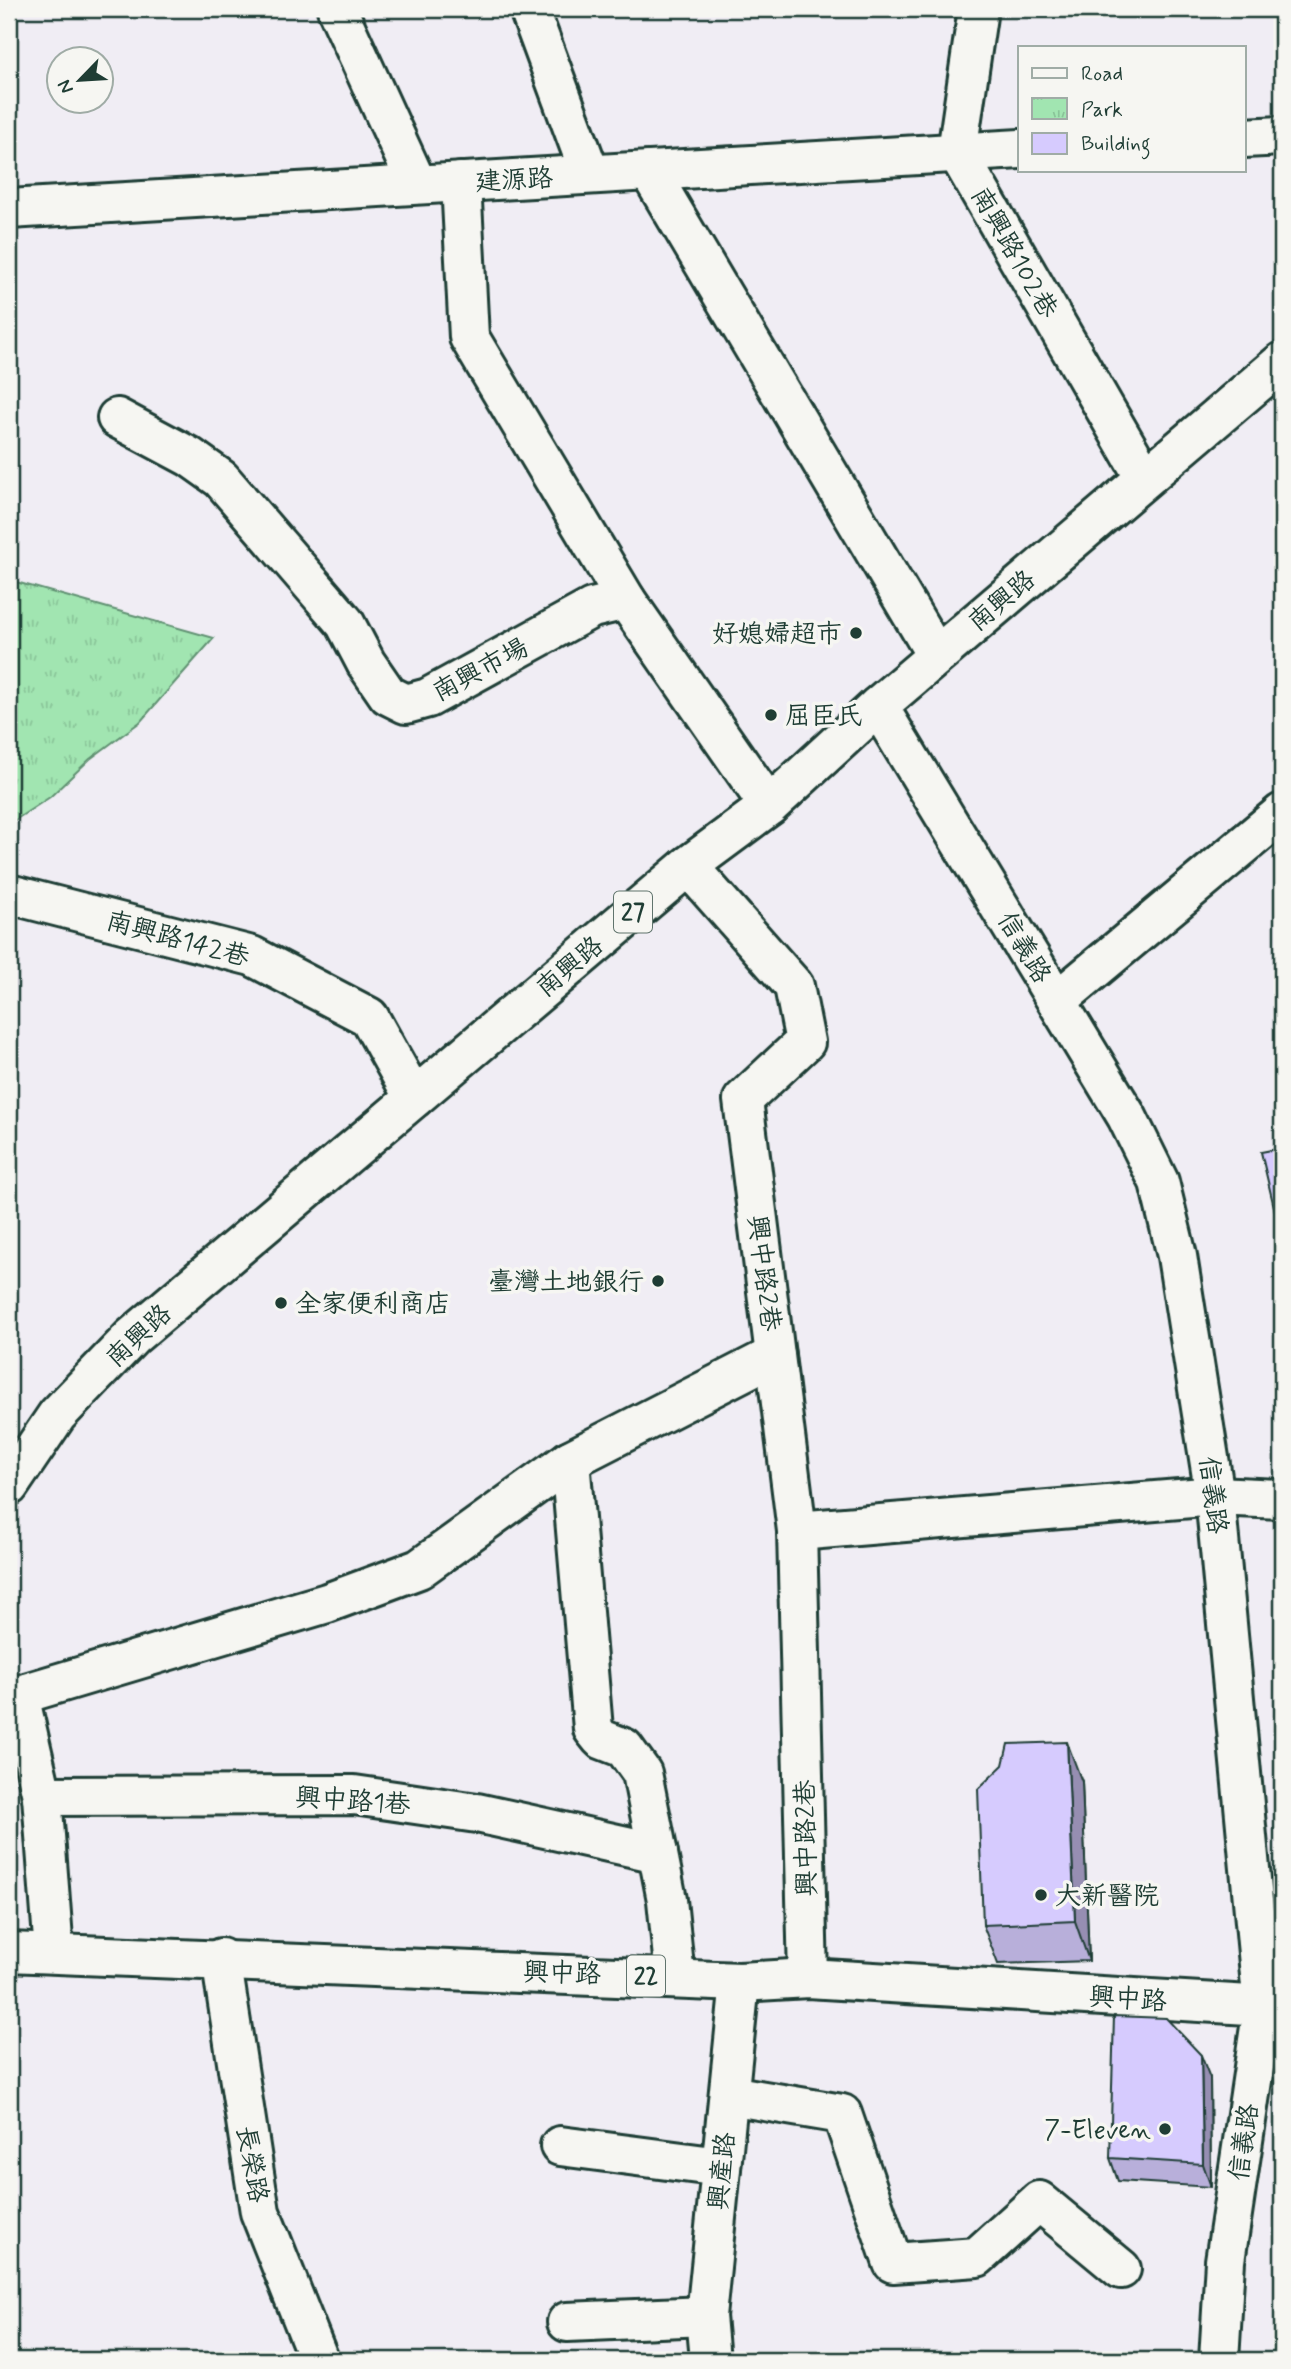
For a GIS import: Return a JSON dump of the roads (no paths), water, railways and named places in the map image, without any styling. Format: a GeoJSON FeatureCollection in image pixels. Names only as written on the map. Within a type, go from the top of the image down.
{"type":"FeatureCollection","features":[{"type":"Feature","properties":{"kind":"street"},"geometry":{"type":"LineString","coordinates":[[337,9],[417,184]]}},
{"type":"Feature","properties":{"kind":"street"},"geometry":{"type":"LineString","coordinates":[[529,9],[590,174]]}},
{"type":"Feature","properties":{"kind":"street"},"geometry":{"type":"LineString","coordinates":[[957,152],[978,9]]}},
{"type":"Feature","properties":{"kind":"street","name":"建源路"},"geometry":{"type":"LineString","coordinates":[[9,209],[1018,149]]}},
{"type":"Feature","properties":{"kind":"street","name":"南興路102巷"},"geometry":{"type":"LineString","coordinates":[[957,152],[1145,478]]}},
{"type":"Feature","properties":{"kind":"street"},"geometry":{"type":"LineString","coordinates":[[649,171],[936,655]]}},
{"type":"Feature","properties":{"kind":"street"},"geometry":{"type":"LineString","coordinates":[[461,182],[469,337],[626,600],[769,806]]}},
{"type":"Feature","properties":{"kind":"street","name":"南興路"},"geometry":{"type":"LineString","coordinates":[[9,1486],[57,1415],[132,1337],[688,866],[769,806],[936,655],[1282,362]]}},
{"type":"Feature","properties":{"kind":"street","name":"南興市場"},"geometry":{"type":"LineString","coordinates":[[117,418],[190,457],[221,479],[345,623],[366,663],[388,695],[406,704],[428,698],[592,608],[626,600]]}},
{"type":"Feature","properties":{"kind":"street","name":"信義路"},"geometry":{"type":"LineString","coordinates":[[878,706],[1127,1117],[1159,1182],[1177,1256],[1215,1496],[1273,2007],[1225,2261],[1219,2360]]}},
{"type":"Feature","properties":{"kind":"street"},"geometry":{"type":"LineString","coordinates":[[1058,1000],[1282,813]]}},
{"type":"Feature","properties":{"kind":"street","name":"興中路2巷"},"geometry":{"type":"LineString","coordinates":[[688,866],[794,986],[806,1042],[743,1100],[797,1531],[808,1978]]}},
{"type":"Feature","properties":{"kind":"street","name":"南興路142巷"},"geometry":{"type":"LineString","coordinates":[[9,894],[252,956],[369,1017],[414,1098]]}},
{"type":"Feature","properties":{"kind":"street"},"geometry":{"type":"LineString","coordinates":[[54,1953],[42,1796],[14,1696],[327,1602],[419,1569],[570,1460],[775,1354]]}},
{"type":"Feature","properties":{"kind":"street"},"geometry":{"type":"LineString","coordinates":[[570,1460],[593,1729],[601,1739],[624,1748],[642,1773],[667,1900],[675,1977]]}},
{"type":"Feature","properties":{"kind":"street"},"geometry":{"type":"LineString","coordinates":[[797,1531],[1215,1496],[1282,1499]]}},
{"type":"Feature","properties":{"kind":"street","name":"興中路1巷"},"geometry":{"type":"LineString","coordinates":[[42,1796],[354,1795],[477,1813],[658,1853]]}},
{"type":"Feature","properties":{"kind":"street","name":"興中路"},"geometry":{"type":"LineString","coordinates":[[9,1952],[221,1958],[740,1982],[808,1978],[1273,2007]]}},
{"type":"Feature","properties":{"kind":"street","name":"長榮路"},"geometry":{"type":"LineString","coordinates":[[221,1958],[260,2212],[319,2360]]}},
{"type":"Feature","properties":{"kind":"street","name":"興產路"},"geometry":{"type":"LineString","coordinates":[[710,2360],[706,2315],[740,1982]]}},
{"type":"Feature","properties":{"kind":"street"},"geometry":{"type":"LineString","coordinates":[[729,2095],[842,2114],[893,2263],[977,2257],[1039,2201],[1121,2269]]}},
{"type":"Feature","properties":{"kind":"street"},"geometry":{"type":"LineString","coordinates":[[560,2146],[721,2167]]}},
{"type":"Feature","properties":{"kind":"street"},"geometry":{"type":"LineString","coordinates":[[567,2322],[706,2315]]}},
{"type":"Feature","properties":{"kind":"place","name":"好媳婦超市"},"geometry":{"type":"Point","coordinates":[856,633]}},
{"type":"Feature","properties":{"kind":"place","name":"屈臣氏"},"geometry":{"type":"Point","coordinates":[771,715]}},
{"type":"Feature","properties":{"kind":"place","name":"臺灣土地銀行"},"geometry":{"type":"Point","coordinates":[658,1281]}},
{"type":"Feature","properties":{"kind":"place","name":"全家便利商店"},"geometry":{"type":"Point","coordinates":[281,1303]}},
{"type":"Feature","properties":{"kind":"place","name":"大新醫院"},"geometry":{"type":"Point","coordinates":[1041,1895]}},
{"type":"Feature","properties":{"kind":"place","name":"7-Eleven"},"geometry":{"type":"Point","coordinates":[1165,2129]}}]}
